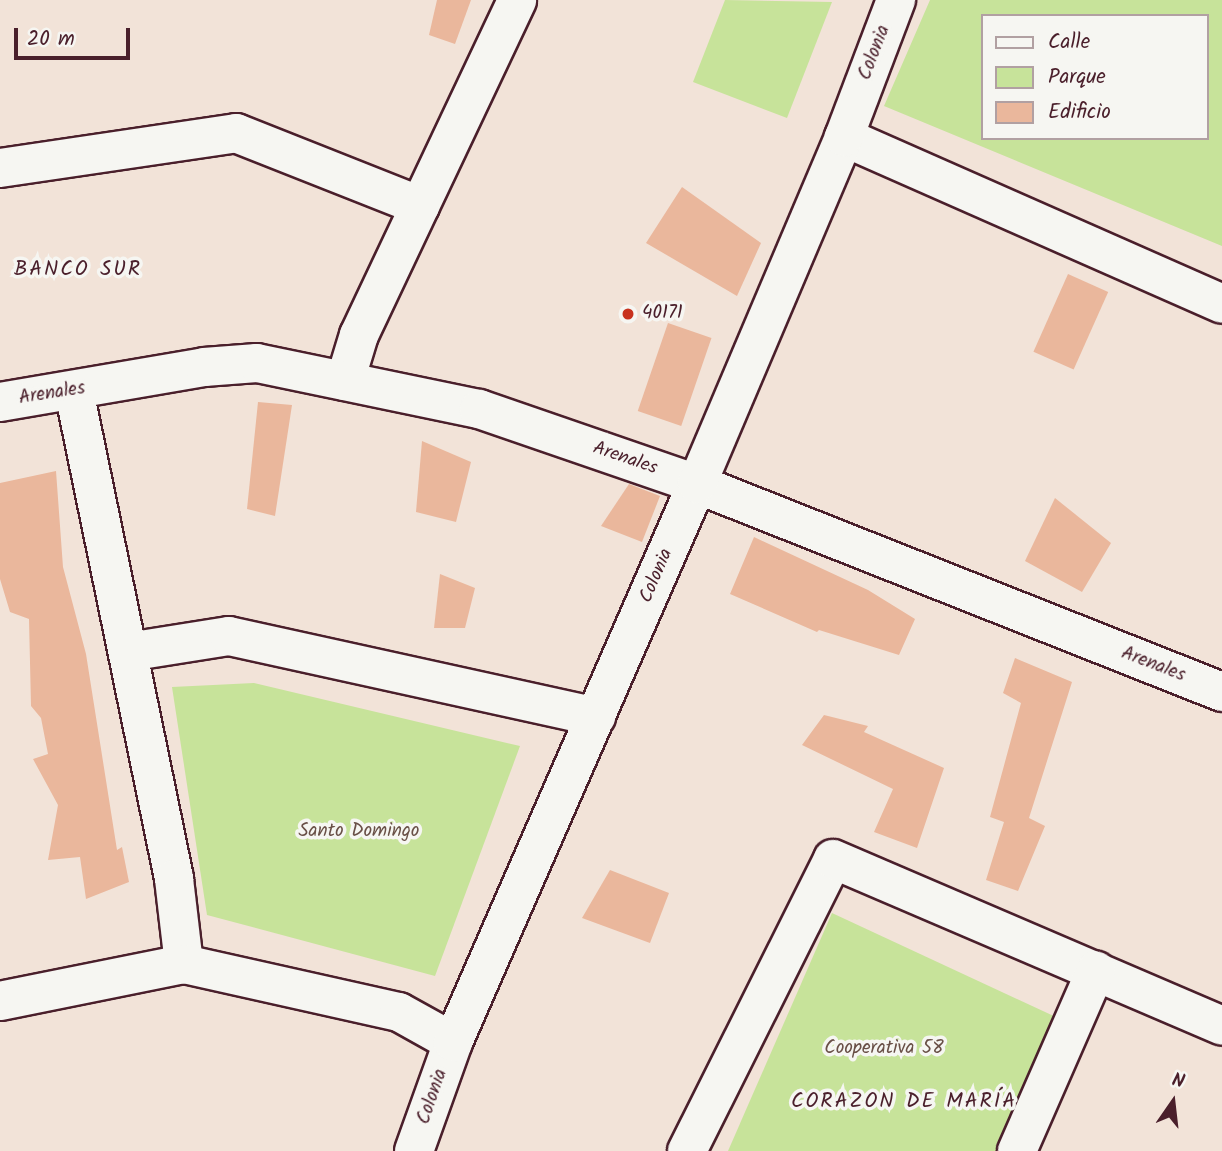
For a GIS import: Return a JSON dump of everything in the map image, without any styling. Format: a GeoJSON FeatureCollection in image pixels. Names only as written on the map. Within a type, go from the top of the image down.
{"type":"FeatureCollection","features":[{"type":"Feature","properties":{"kind":"street"},"geometry":{"type":"LineString","coordinates":[[345,381],[359,335],[517,0]]}},
{"type":"Feature","properties":{"kind":"street","name":"Colonia"},"geometry":{"type":"LineString","coordinates":[[414,1151],[453,1042],[697,484],[844,137],[896,0]]}},
{"type":"Feature","properties":{"kind":"street"},"geometry":{"type":"LineString","coordinates":[[0,168],[236,133],[420,206]]}},
{"type":"Feature","properties":{"kind":"street"},"geometry":{"type":"LineString","coordinates":[[844,137],[1222,304]]}},
{"type":"Feature","properties":{"kind":"street","name":"Arenales"},"geometry":{"type":"LineString","coordinates":[[0,402],[204,367],[257,363],[479,409],[697,484],[1222,692]]}},
{"type":"Feature","properties":{"kind":"street"},"geometry":{"type":"LineString","coordinates":[[74,391],[174,879],[184,964]]}},
{"type":"Feature","properties":{"kind":"street"},"geometry":{"type":"LineString","coordinates":[[128,652],[229,636],[596,717]]}},
{"type":"Feature","properties":{"kind":"street"},"geometry":{"type":"LineString","coordinates":[[687,1151],[833,859],[1222,1026]]}},
{"type":"Feature","properties":{"kind":"street"},"geometry":{"type":"LineString","coordinates":[[0,1000],[184,964],[399,1012],[453,1042]]}},
{"type":"Feature","properties":{"kind":"street"},"geometry":{"type":"LineString","coordinates":[[1017,1151],[1096,971]]}},
{"type":"Feature","properties":{"kind":"green space"},"geometry":{"type":"Polygon","coordinates":[[[725,0],[832,2],[787,118],[693,82],[725,0]]]}},
{"type":"Feature","properties":{"kind":"green space"},"geometry":{"type":"Polygon","coordinates":[[[930,0],[1222,0],[1222,246],[884,106],[930,0]]]}},
{"type":"Feature","properties":{"kind":"green space","name":"Santo Domingo"},"geometry":{"type":"Polygon","coordinates":[[[254,683],[520,746],[435,976],[207,915],[172,687],[254,683]]]}},
{"type":"Feature","properties":{"kind":"green space","name":"Cooperativa 58"},"geometry":{"type":"Polygon","coordinates":[[[832,913],[1086,1031],[1032,1151],[728,1151],[832,913]]]}},
{"type":"Feature","properties":{"kind":"building"},"geometry":{"type":"Polygon","coordinates":[[[437,0],[471,0],[455,44],[429,35],[437,0]]]}},
{"type":"Feature","properties":{"kind":"building"},"geometry":{"type":"Polygon","coordinates":[[[682,187],[761,243],[737,296],[646,243],[682,187]]]}},
{"type":"Feature","properties":{"kind":"building"},"geometry":{"type":"Polygon","coordinates":[[[1068,274],[1108,292],[1074,370],[1033,352],[1068,274]]]}},
{"type":"Feature","properties":{"kind":"building"},"geometry":{"type":"Polygon","coordinates":[[[668,323],[711,338],[681,426],[638,411],[668,323]]]}},
{"type":"Feature","properties":{"kind":"building"},"geometry":{"type":"Polygon","coordinates":[[[258,402],[292,405],[275,516],[247,509],[258,402]]]}},
{"type":"Feature","properties":{"kind":"building"},"geometry":{"type":"Polygon","coordinates":[[[422,441],[471,462],[456,522],[416,512],[422,441]]]}},
{"type":"Feature","properties":{"kind":"building"},"geometry":{"type":"Polygon","coordinates":[[[56,471],[63,567],[86,654],[117,850],[122,847],[129,882],[86,899],[80,857],[48,860],[58,805],[33,759],[48,754],[41,718],[31,706],[29,619],[10,612],[0,579],[0,483],[56,471]]]}},
{"type":"Feature","properties":{"kind":"building"},"geometry":{"type":"Polygon","coordinates":[[[629,484],[660,496],[642,542],[601,526],[629,484]]]}},
{"type":"Feature","properties":{"kind":"building"},"geometry":{"type":"Polygon","coordinates":[[[1055,498],[1111,543],[1082,592],[1025,561],[1055,498]]]}},
{"type":"Feature","properties":{"kind":"building"},"geometry":{"type":"Polygon","coordinates":[[[754,537],[868,590],[915,619],[899,655],[819,630],[817,632],[730,594],[754,537]]]}},
{"type":"Feature","properties":{"kind":"building"},"geometry":{"type":"Polygon","coordinates":[[[440,574],[475,588],[465,628],[434,628],[440,574]]]}},
{"type":"Feature","properties":{"kind":"building"},"geometry":{"type":"Polygon","coordinates":[[[1015,658],[1072,682],[1029,818],[1045,826],[1018,891],[986,880],[1004,822],[990,817],[1021,703],[1003,693],[1015,658]]]}},
{"type":"Feature","properties":{"kind":"building"},"geometry":{"type":"Polygon","coordinates":[[[824,715],[868,726],[864,732],[944,768],[917,848],[874,832],[893,789],[802,745],[824,715]]]}},
{"type":"Feature","properties":{"kind":"building"},"geometry":{"type":"Polygon","coordinates":[[[610,870],[669,893],[650,943],[582,918],[610,870]]]}},
{"type":"Feature","properties":{"kind":"place","name":"40171"},"geometry":{"type":"Point","coordinates":[628,314]}},
{"type":"Feature","properties":{"kind":"district","name":"BANCO SUR"},"geometry":{"type":"Point","coordinates":[78,270]}},
{"type":"Feature","properties":{"kind":"district","name":"CORAZON DE MARÍA"},"geometry":{"type":"Point","coordinates":[904,1102]}}]}
